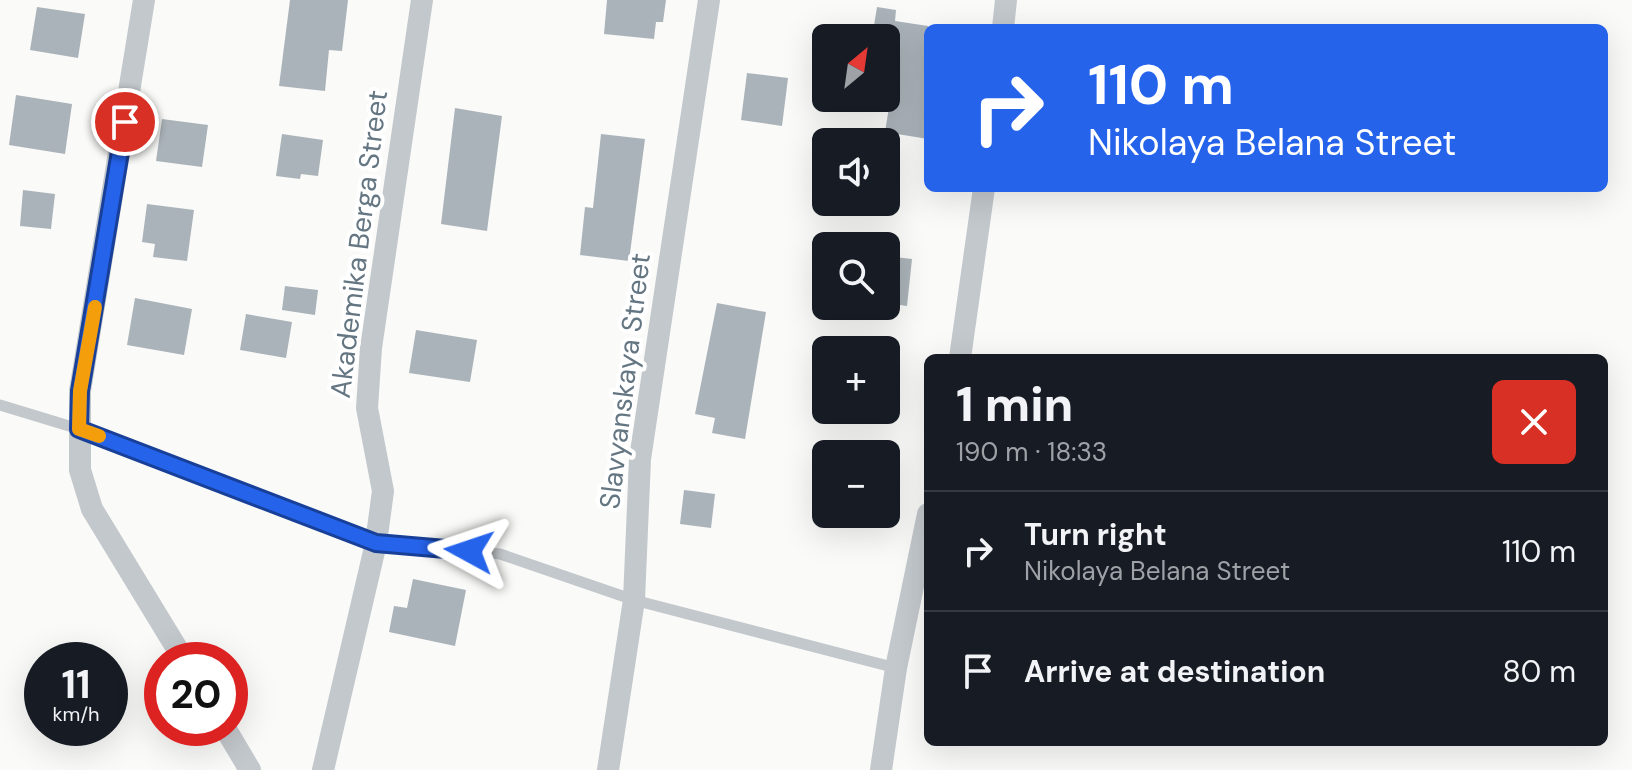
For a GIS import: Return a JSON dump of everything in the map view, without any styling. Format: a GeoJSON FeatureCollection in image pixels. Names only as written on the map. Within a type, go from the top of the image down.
{"type":"FeatureCollection","features":[{"type":"Feature","properties":{"kind":"street"},"geometry":{"type":"LineString","coordinates":[[144,0],[80,391],[80,470],[92,509],[173,642]]}},
{"type":"Feature","properties":{"kind":"street","name":"Akademika Berga Street"},"geometry":{"type":"LineString","coordinates":[[323,770],[376,543],[383,491],[367,408],[371,348],[422,0]]}},
{"type":"Feature","properties":{"kind":"street","name":"Slavyanskaya Street"},"geometry":{"type":"LineString","coordinates":[[608,770],[634,600],[640,459],[709,0]]}},
{"type":"Feature","properties":{"kind":"street"},"geometry":{"type":"LineString","coordinates":[[1003,24],[1006,0]]}},
{"type":"Feature","properties":{"kind":"street"},"geometry":{"type":"LineString","coordinates":[[961,354],[983,192]]}},
{"type":"Feature","properties":{"kind":"street"},"geometry":{"type":"LineString","coordinates":[[881,770],[896,668],[924,533]]}},
{"type":"Feature","properties":{"kind":"street"},"geometry":{"type":"LineString","coordinates":[[236,746],[250,770]]}},
{"type":"Feature","properties":{"kind":"lane"},"geometry":{"type":"LineString","coordinates":[[0,405],[79,429],[376,543],[500,554],[634,600],[896,668]]}},
{"type":"Feature","properties":{"kind":"building"},"geometry":{"type":"Polygon","coordinates":[[[290,0],[348,0],[342,51],[329,50],[325,91],[279,86],[290,0]]]}},
{"type":"Feature","properties":{"kind":"building"},"geometry":{"type":"Polygon","coordinates":[[[607,0],[666,0],[663,22],[656,22],[654,39],[604,34],[607,0]]]}},
{"type":"Feature","properties":{"kind":"building"},"geometry":{"type":"Polygon","coordinates":[[[37,7],[85,14],[78,58],[30,50],[37,7]]]}},
{"type":"Feature","properties":{"kind":"building"},"geometry":{"type":"Polygon","coordinates":[[[877,7],[896,10],[895,21],[924,25],[924,138],[900,134],[900,128],[886,128],[888,112],[900,112],[900,24],[874,24],[877,7]]]}},
{"type":"Feature","properties":{"kind":"building"},"geometry":{"type":"Polygon","coordinates":[[[747,73],[788,78],[782,126],[741,120],[747,73]]]}},
{"type":"Feature","properties":{"kind":"building"},"geometry":{"type":"Polygon","coordinates":[[[16,95],[72,104],[65,154],[9,145],[16,95]]]}},
{"type":"Feature","properties":{"kind":"building"},"geometry":{"type":"Polygon","coordinates":[[[455,108],[502,116],[487,231],[441,224],[455,108]]]}},
{"type":"Feature","properties":{"kind":"building"},"geometry":{"type":"Polygon","coordinates":[[[162,119],[208,125],[202,167],[156,161],[162,119]]]}},
{"type":"Feature","properties":{"kind":"building"},"geometry":{"type":"Polygon","coordinates":[[[282,134],[323,140],[318,176],[301,174],[300,179],[276,176],[282,134]]]}},
{"type":"Feature","properties":{"kind":"building"},"geometry":{"type":"Polygon","coordinates":[[[601,134],[645,139],[629,261],[580,255],[585,207],[593,208],[601,134]]]}},
{"type":"Feature","properties":{"kind":"building"},"geometry":{"type":"Polygon","coordinates":[[[23,190],[55,194],[51,229],[20,226],[23,190]]]}},
{"type":"Feature","properties":{"kind":"building"},"geometry":{"type":"Polygon","coordinates":[[[147,204],[194,210],[187,261],[153,257],[155,244],[142,242],[147,204]]]}},
{"type":"Feature","properties":{"kind":"building"},"geometry":{"type":"Polygon","coordinates":[[[900,258],[912,259],[907,306],[900,305],[900,258]]]}},
{"type":"Feature","properties":{"kind":"building"},"geometry":{"type":"Polygon","coordinates":[[[285,286],[318,290],[315,315],[282,310],[285,286]]]}},
{"type":"Feature","properties":{"kind":"building"},"geometry":{"type":"Polygon","coordinates":[[[135,298],[192,309],[184,355],[127,345],[135,298]]]}},
{"type":"Feature","properties":{"kind":"building"},"geometry":{"type":"Polygon","coordinates":[[[717,303],[766,312],[745,439],[712,433],[715,418],[695,414],[717,303]]]}},
{"type":"Feature","properties":{"kind":"building"},"geometry":{"type":"Polygon","coordinates":[[[246,314],[292,322],[286,358],[240,350],[246,314]]]}},
{"type":"Feature","properties":{"kind":"building"},"geometry":{"type":"Polygon","coordinates":[[[416,330],[477,340],[470,382],[409,373],[416,330]]]}},
{"type":"Feature","properties":{"kind":"building"},"geometry":{"type":"Polygon","coordinates":[[[684,490],[715,494],[711,528],[680,524],[684,490]]]}},
{"type":"Feature","properties":{"kind":"building"},"geometry":{"type":"Polygon","coordinates":[[[413,579],[466,590],[455,646],[389,632],[394,606],[407,608],[413,579]]]}},
{"type":"Feature","properties":{"kind":"slow traffic"},"geometry":{"type":"LineString","coordinates":[[95,307],[80,391],[79,429],[99,436]]}},
{"type":"Feature","properties":{"kind":"route"},"geometry":{"type":"LineString","coordinates":[[125,122],[80,391],[79,429],[376,543],[469,551]]}}]}
